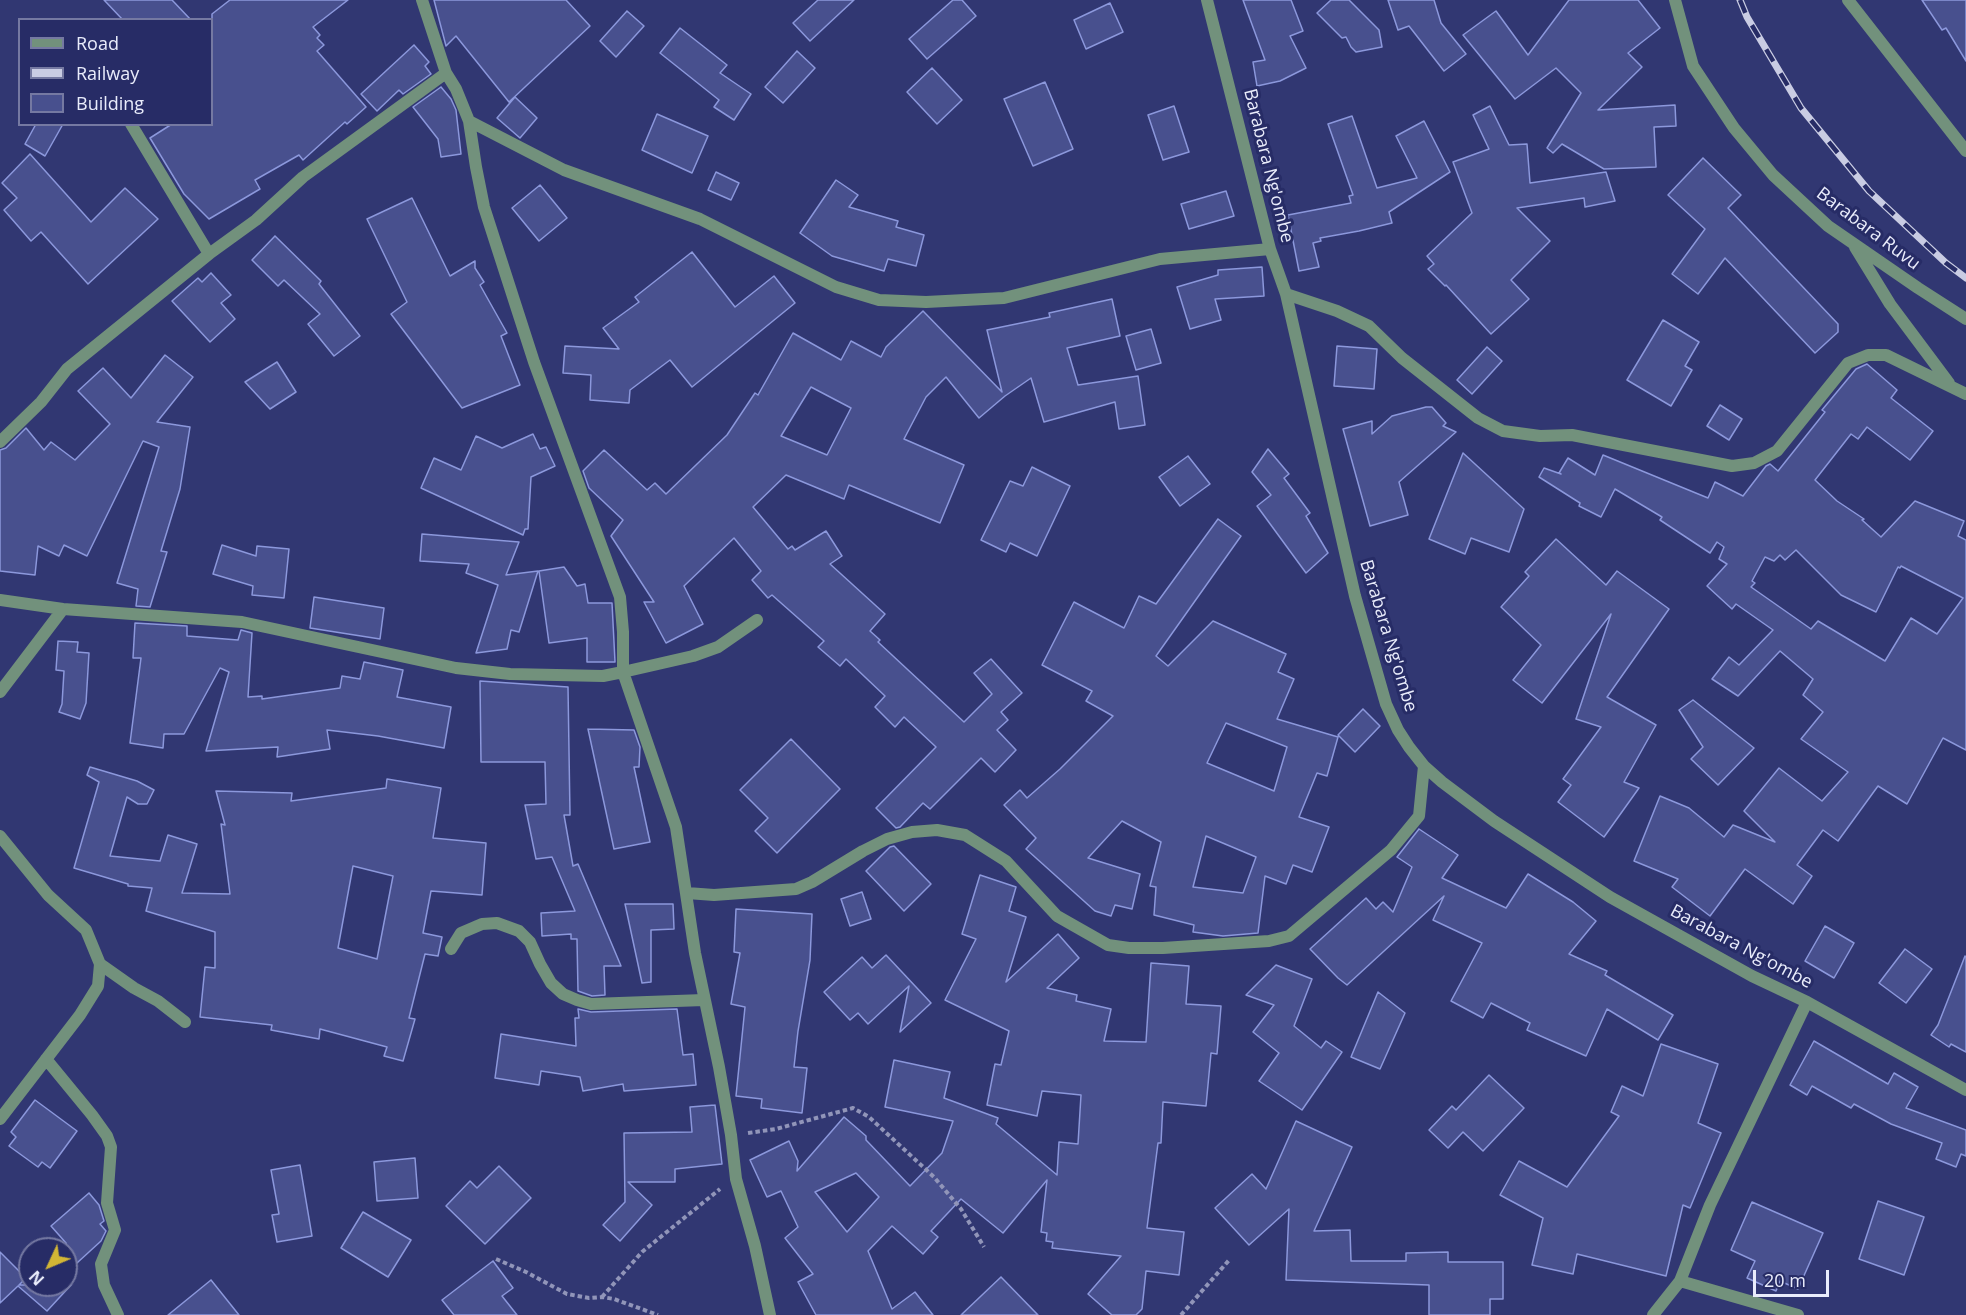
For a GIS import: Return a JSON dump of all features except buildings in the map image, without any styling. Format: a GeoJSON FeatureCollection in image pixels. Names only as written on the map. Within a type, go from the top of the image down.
{"type":"FeatureCollection","features":[{"type":"Feature","properties":{"kind":"street"},"geometry":{"type":"LineString","coordinates":[[422,0],[446,73],[456,89],[469,121],[476,167],[488,218],[534,362],[620,597],[623,672],[676,828],[695,953],[731,1135],[736,1179],[770,1315]]}},
{"type":"Feature","properties":{"kind":"street","name":"Barabara Ng'ombe"},"geometry":{"type":"LineString","coordinates":[[1207,0],[1270,249],[1286,294],[1355,596],[1386,704],[1398,730],[1424,766],[1442,782],[1494,821],[1610,897],[1966,1090]]}},
{"type":"Feature","properties":{"kind":"street","name":"Barabara Ruvu"},"geometry":{"type":"LineString","coordinates":[[1675,0],[1693,66],[1734,128],[1773,175],[1828,226],[1966,319]]}},
{"type":"Feature","properties":{"kind":"street"},"geometry":{"type":"LineString","coordinates":[[1848,0],[1966,151]]}},
{"type":"Feature","properties":{"kind":"street"},"geometry":{"type":"LineString","coordinates":[[0,442],[41,402],[67,369],[209,254],[256,220],[303,177],[446,73]]}},
{"type":"Feature","properties":{"kind":"street"},"geometry":{"type":"LineString","coordinates":[[469,121],[564,170],[700,219],[836,287],[879,300],[926,302],[1004,298],[1160,259],[1270,249]]}},
{"type":"Feature","properties":{"kind":"street"},"geometry":{"type":"LineString","coordinates":[[132,126],[209,254]]}},
{"type":"Feature","properties":{"kind":"street"},"geometry":{"type":"LineString","coordinates":[[1853,243],[1890,304],[1952,386]]}},
{"type":"Feature","properties":{"kind":"street"},"geometry":{"type":"LineString","coordinates":[[1286,294],[1337,311],[1369,326],[1402,358],[1478,418],[1503,431],[1540,436],[1572,435],[1732,466],[1754,463],[1777,451],[1848,363],[1868,354],[1886,355],[1966,394]]}},
{"type":"Feature","properties":{"kind":"street"},"geometry":{"type":"LineString","coordinates":[[0,600],[63,609],[242,622],[456,668],[499,673],[603,676],[693,656],[718,647],[757,620]]}},
{"type":"Feature","properties":{"kind":"street"},"geometry":{"type":"LineString","coordinates":[[0,692],[63,609]]}},
{"type":"Feature","properties":{"kind":"street"},"geometry":{"type":"LineString","coordinates":[[687,893],[714,895],[796,888],[812,882],[887,839],[912,832],[937,830],[964,835],[1006,861],[1057,916],[1108,945],[1129,948],[1162,948],[1269,941],[1289,936],[1391,850],[1419,816],[1424,766]]}},
{"type":"Feature","properties":{"kind":"street"},"geometry":{"type":"LineString","coordinates":[[0,836],[48,895],[86,930],[100,964],[98,986],[80,1015],[0,1119]]}},
{"type":"Feature","properties":{"kind":"street"},"geometry":{"type":"LineString","coordinates":[[451,949],[461,933],[482,924],[496,923],[519,932],[530,942],[551,983],[563,994],[577,1000],[591,1004],[704,1000]]}},
{"type":"Feature","properties":{"kind":"street"},"geometry":{"type":"LineString","coordinates":[[100,964],[134,988],[158,1001],[185,1022]]}},
{"type":"Feature","properties":{"kind":"street"},"geometry":{"type":"LineString","coordinates":[[1653,1315],[1680,1281],[1710,1205],[1807,1002]]}},
{"type":"Feature","properties":{"kind":"street"},"geometry":{"type":"LineString","coordinates":[[46,1059],[92,1115],[107,1136],[111,1147],[107,1203],[115,1230],[101,1264],[104,1285],[118,1315]]}},
{"type":"Feature","properties":{"kind":"street"},"geometry":{"type":"LineString","coordinates":[[1680,1281],[1798,1315]]}},
{"type":"Feature","properties":{"kind":"path"},"geometry":{"type":"LineString","coordinates":[[731,1135],[776,1129],[853,1108],[869,1117],[934,1177],[961,1209],[984,1247]]}},
{"type":"Feature","properties":{"kind":"path"},"geometry":{"type":"LineString","coordinates":[[602,1297],[642,1252],[712,1194],[736,1179]]}},
{"type":"Feature","properties":{"kind":"path"},"geometry":{"type":"LineString","coordinates":[[496,1259],[567,1294],[589,1298],[602,1297],[657,1315]]}},
{"type":"Feature","properties":{"kind":"path"},"geometry":{"type":"LineString","coordinates":[[1181,1315],[1230,1259]]}},
{"type":"Feature","properties":{"kind":"railway"},"geometry":{"type":"LineString","coordinates":[[1740,0],[1747,17],[1801,108],[1869,191],[1946,263],[1966,278]]}}]}
